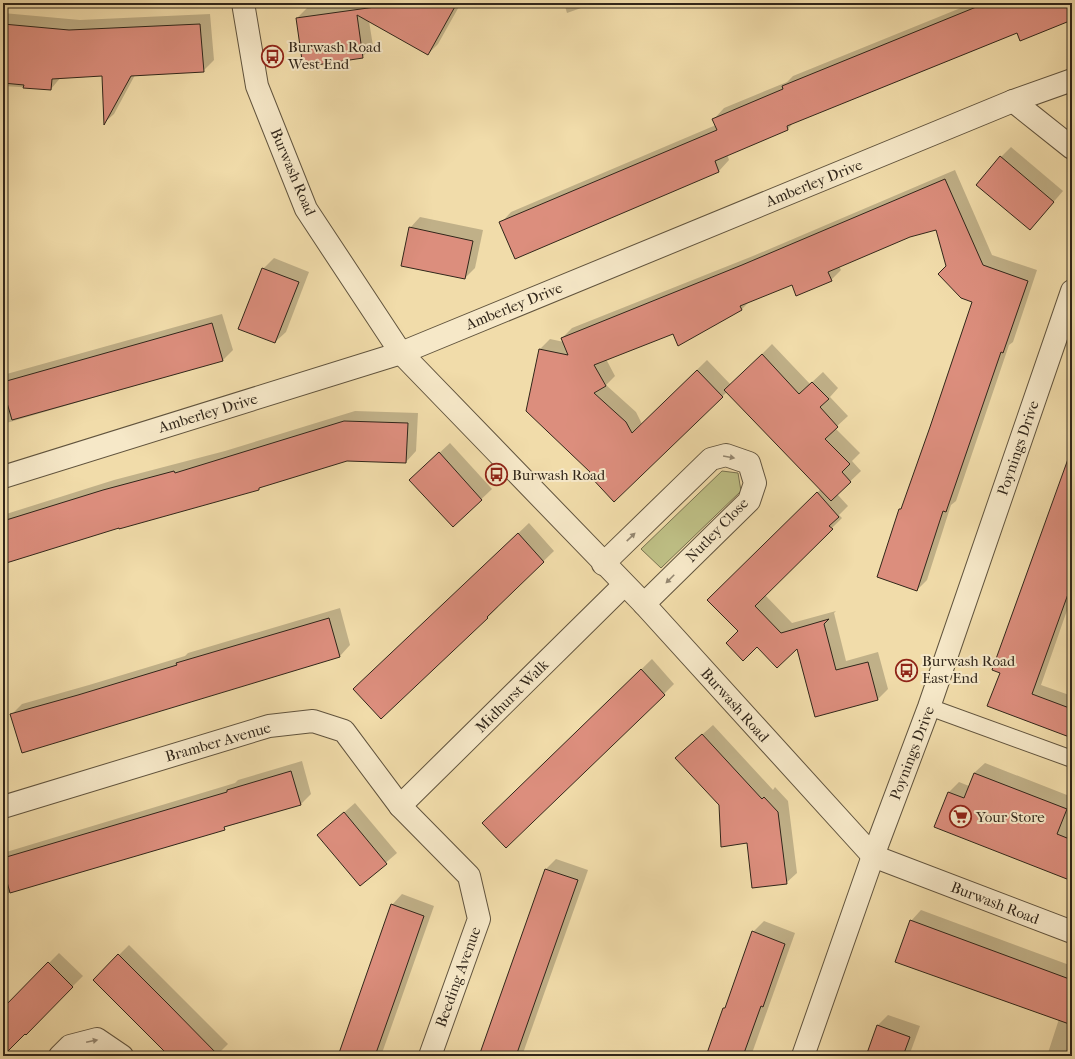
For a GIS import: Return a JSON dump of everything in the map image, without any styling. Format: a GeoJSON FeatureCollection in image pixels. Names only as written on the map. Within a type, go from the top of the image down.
{"type":"FeatureCollection","features":[{"type":"Feature","properties":{"kind":"street","name":"Burwash Road"},"geometry":{"type":"LineString","coordinates":[[243,3],[257,86],[306,209],[402,353],[603,564],[644,604],[873,856],[1072,932]]}},
{"type":"Feature","properties":{"kind":"street","name":"Amberley Drive"},"geometry":{"type":"LineString","coordinates":[[3,477],[402,353],[1013,101],[1072,80]]}},
{"type":"Feature","properties":{"kind":"street"},"geometry":{"type":"LineString","coordinates":[[1013,101],[1072,148]]}},
{"type":"Feature","properties":{"kind":"street","name":"Poynings Drive"},"geometry":{"type":"LineString","coordinates":[[802,1056],[873,856],[930,706],[1072,291]]}},
{"type":"Feature","properties":{"kind":"street","name":"Nutley Close"},"geometry":{"type":"LineString","coordinates":[[603,564],[711,459],[726,455],[749,463],[755,484],[749,500],[644,604]]}},
{"type":"Feature","properties":{"kind":"street","name":"Midhurst Walk"},"geometry":{"type":"LineString","coordinates":[[400,806],[624,585]]}},
{"type":"Feature","properties":{"kind":"street","name":"Bramber Avenue"},"geometry":{"type":"LineString","coordinates":[[3,806],[269,726],[313,721],[344,731],[400,806]]}},
{"type":"Feature","properties":{"kind":"street","name":"Beeding Avenue"},"geometry":{"type":"LineString","coordinates":[[400,806],[469,876],[479,919],[430,1056]]}},
{"type":"Feature","properties":{"kind":"street"},"geometry":{"type":"LineString","coordinates":[[60,1056],[70,1046],[97,1039],[122,1056]]}},
{"type":"Feature","properties":{"kind":"lane"},"geometry":{"type":"LineString","coordinates":[[930,706],[1072,759]]}},
{"type":"Feature","properties":{"kind":"green space"},"geometry":{"type":"Polygon","coordinates":[[[722,471],[738,473],[741,491],[661,568],[641,549],[722,471]]]}},
{"type":"Feature","properties":{"kind":"green space"},"geometry":{"type":"Polygon","coordinates":[[[97,1050],[105,1056],[74,1056],[97,1050]]]}},
{"type":"Feature","properties":{"kind":"building"},"geometry":{"type":"Polygon","coordinates":[[[404,3],[457,3],[428,55],[357,15],[363,58],[303,67],[296,18],[404,3]]]}},
{"type":"Feature","properties":{"kind":"building"},"geometry":{"type":"Polygon","coordinates":[[[986,3],[1072,3],[1072,20],[1020,41],[1017,33],[787,126],[788,130],[715,161],[719,172],[515,259],[499,222],[717,130],[712,119],[783,89],[782,86],[986,3]]]}},
{"type":"Feature","properties":{"kind":"building"},"geometry":{"type":"Polygon","coordinates":[[[3,24],[69,30],[200,24],[204,72],[131,76],[104,125],[102,76],[52,79],[51,90],[23,88],[24,85],[3,83],[3,24]]]}},
{"type":"Feature","properties":{"kind":"building"},"geometry":{"type":"Polygon","coordinates":[[[1000,156],[1054,202],[1030,230],[976,185],[1000,156]]]}},
{"type":"Feature","properties":{"kind":"building"},"geometry":{"type":"Polygon","coordinates":[[[945,179],[983,265],[1028,281],[1003,353],[1001,352],[946,512],[943,511],[917,591],[877,577],[899,509],[901,509],[930,427],[972,302],[961,298],[938,274],[946,266],[936,230],[910,237],[828,272],[832,281],[796,296],[792,285],[740,306],[742,310],[678,346],[673,334],[594,365],[606,386],[594,393],[626,422],[632,433],[697,370],[723,397],[614,502],[588,474],[590,472],[526,411],[539,349],[568,355],[561,338],[742,265],[945,179]]]}},
{"type":"Feature","properties":{"kind":"building"},"geometry":{"type":"Polygon","coordinates":[[[409,227],[473,241],[465,279],[401,266],[409,227]]]}},
{"type":"Feature","properties":{"kind":"building"},"geometry":{"type":"Polygon","coordinates":[[[262,268],[299,282],[275,343],[238,329],[262,268]]]}},
{"type":"Feature","properties":{"kind":"building"},"geometry":{"type":"Polygon","coordinates":[[[212,323],[223,361],[12,420],[3,389],[3,382],[212,323]]]}},
{"type":"Feature","properties":{"kind":"building"},"geometry":{"type":"Polygon","coordinates":[[[762,354],[799,394],[812,382],[829,399],[820,407],[838,427],[825,439],[850,464],[842,472],[851,482],[831,501],[724,390],[762,354]]]}},
{"type":"Feature","properties":{"kind":"building"},"geometry":{"type":"Polygon","coordinates":[[[344,421],[408,423],[406,463],[347,461],[259,488],[259,490],[119,528],[3,564],[3,521],[103,490],[174,471],[175,473],[344,421]]]}},
{"type":"Feature","properties":{"kind":"building"},"geometry":{"type":"Polygon","coordinates":[[[439,452],[482,500],[453,527],[409,480],[439,452]]]}},
{"type":"Feature","properties":{"kind":"building"},"geometry":{"type":"Polygon","coordinates":[[[1068,459],[1072,459],[1072,583],[1032,694],[1072,709],[1072,738],[987,706],[1000,673],[992,670],[1068,459]]]}},
{"type":"Feature","properties":{"kind":"building"},"geometry":{"type":"Polygon","coordinates":[[[817,492],[839,517],[829,526],[833,529],[755,606],[781,633],[829,619],[824,624],[836,670],[868,662],[878,700],[815,717],[797,649],[777,668],[757,647],[743,661],[726,643],[738,631],[707,600],[817,492]]]}},
{"type":"Feature","properties":{"kind":"building"},"geometry":{"type":"Polygon","coordinates":[[[518,533],[544,562],[487,617],[488,618],[381,719],[353,689],[518,533]]]}},
{"type":"Feature","properties":{"kind":"building"},"geometry":{"type":"Polygon","coordinates":[[[329,618],[340,657],[22,753],[10,714],[78,695],[177,665],[176,663],[329,618]]]}},
{"type":"Feature","properties":{"kind":"building"},"geometry":{"type":"Polygon","coordinates":[[[641,669],[665,695],[506,848],[482,823],[641,669]]]}},
{"type":"Feature","properties":{"kind":"building"},"geometry":{"type":"Polygon","coordinates":[[[702,734],[762,799],[764,797],[778,812],[787,884],[752,888],[747,843],[721,847],[719,805],[675,758],[702,734]]]}},
{"type":"Feature","properties":{"kind":"building"},"geometry":{"type":"Polygon","coordinates":[[[291,771],[301,805],[224,827],[225,830],[10,893],[3,867],[3,858],[227,792],[227,790],[291,771]]]}},
{"type":"Feature","properties":{"kind":"building"},"geometry":{"type":"Polygon","coordinates":[[[974,773],[1067,809],[1057,834],[1072,840],[1072,881],[934,827],[948,792],[964,798],[974,773]]]}},
{"type":"Feature","properties":{"kind":"building"},"geometry":{"type":"Polygon","coordinates":[[[344,812],[387,864],[360,886],[317,835],[344,812]]]}},
{"type":"Feature","properties":{"kind":"building"},"geometry":{"type":"Polygon","coordinates":[[[545,869],[578,880],[516,1056],[479,1056],[545,869]]]}},
{"type":"Feature","properties":{"kind":"building"},"geometry":{"type":"Polygon","coordinates":[[[391,904],[424,916],[398,991],[375,1056],[338,1056],[391,904]]]}},
{"type":"Feature","properties":{"kind":"building"},"geometry":{"type":"Polygon","coordinates":[[[910,920],[1072,980],[1072,1025],[895,962],[910,920]]]}},
{"type":"Feature","properties":{"kind":"building"},"geometry":{"type":"Polygon","coordinates":[[[752,931],[785,944],[763,1007],[761,1006],[743,1056],[706,1056],[723,1008],[725,1008],[752,931]]]}},
{"type":"Feature","properties":{"kind":"building"},"geometry":{"type":"Polygon","coordinates":[[[118,954],[219,1056],[169,1056],[93,980],[118,954]]]}},
{"type":"Feature","properties":{"kind":"building"},"geometry":{"type":"Polygon","coordinates":[[[48,962],[73,987],[3,1056],[3,1008],[48,962]]]}},
{"type":"Feature","properties":{"kind":"building"},"geometry":{"type":"Polygon","coordinates":[[[877,1025],[910,1037],[903,1056],[866,1056],[877,1025]]]}},
{"type":"Feature","properties":{"kind":"place","name":"Burwash Road West End"},"geometry":{"type":"Point","coordinates":[273,56]}},
{"type":"Feature","properties":{"kind":"place","name":"Burwash Road"},"geometry":{"type":"Point","coordinates":[497,475]}},
{"type":"Feature","properties":{"kind":"place","name":"Burwash Road East End"},"geometry":{"type":"Point","coordinates":[907,670]}},
{"type":"Feature","properties":{"kind":"place","name":"Your Store"},"geometry":{"type":"Point","coordinates":[960,817]}}]}
